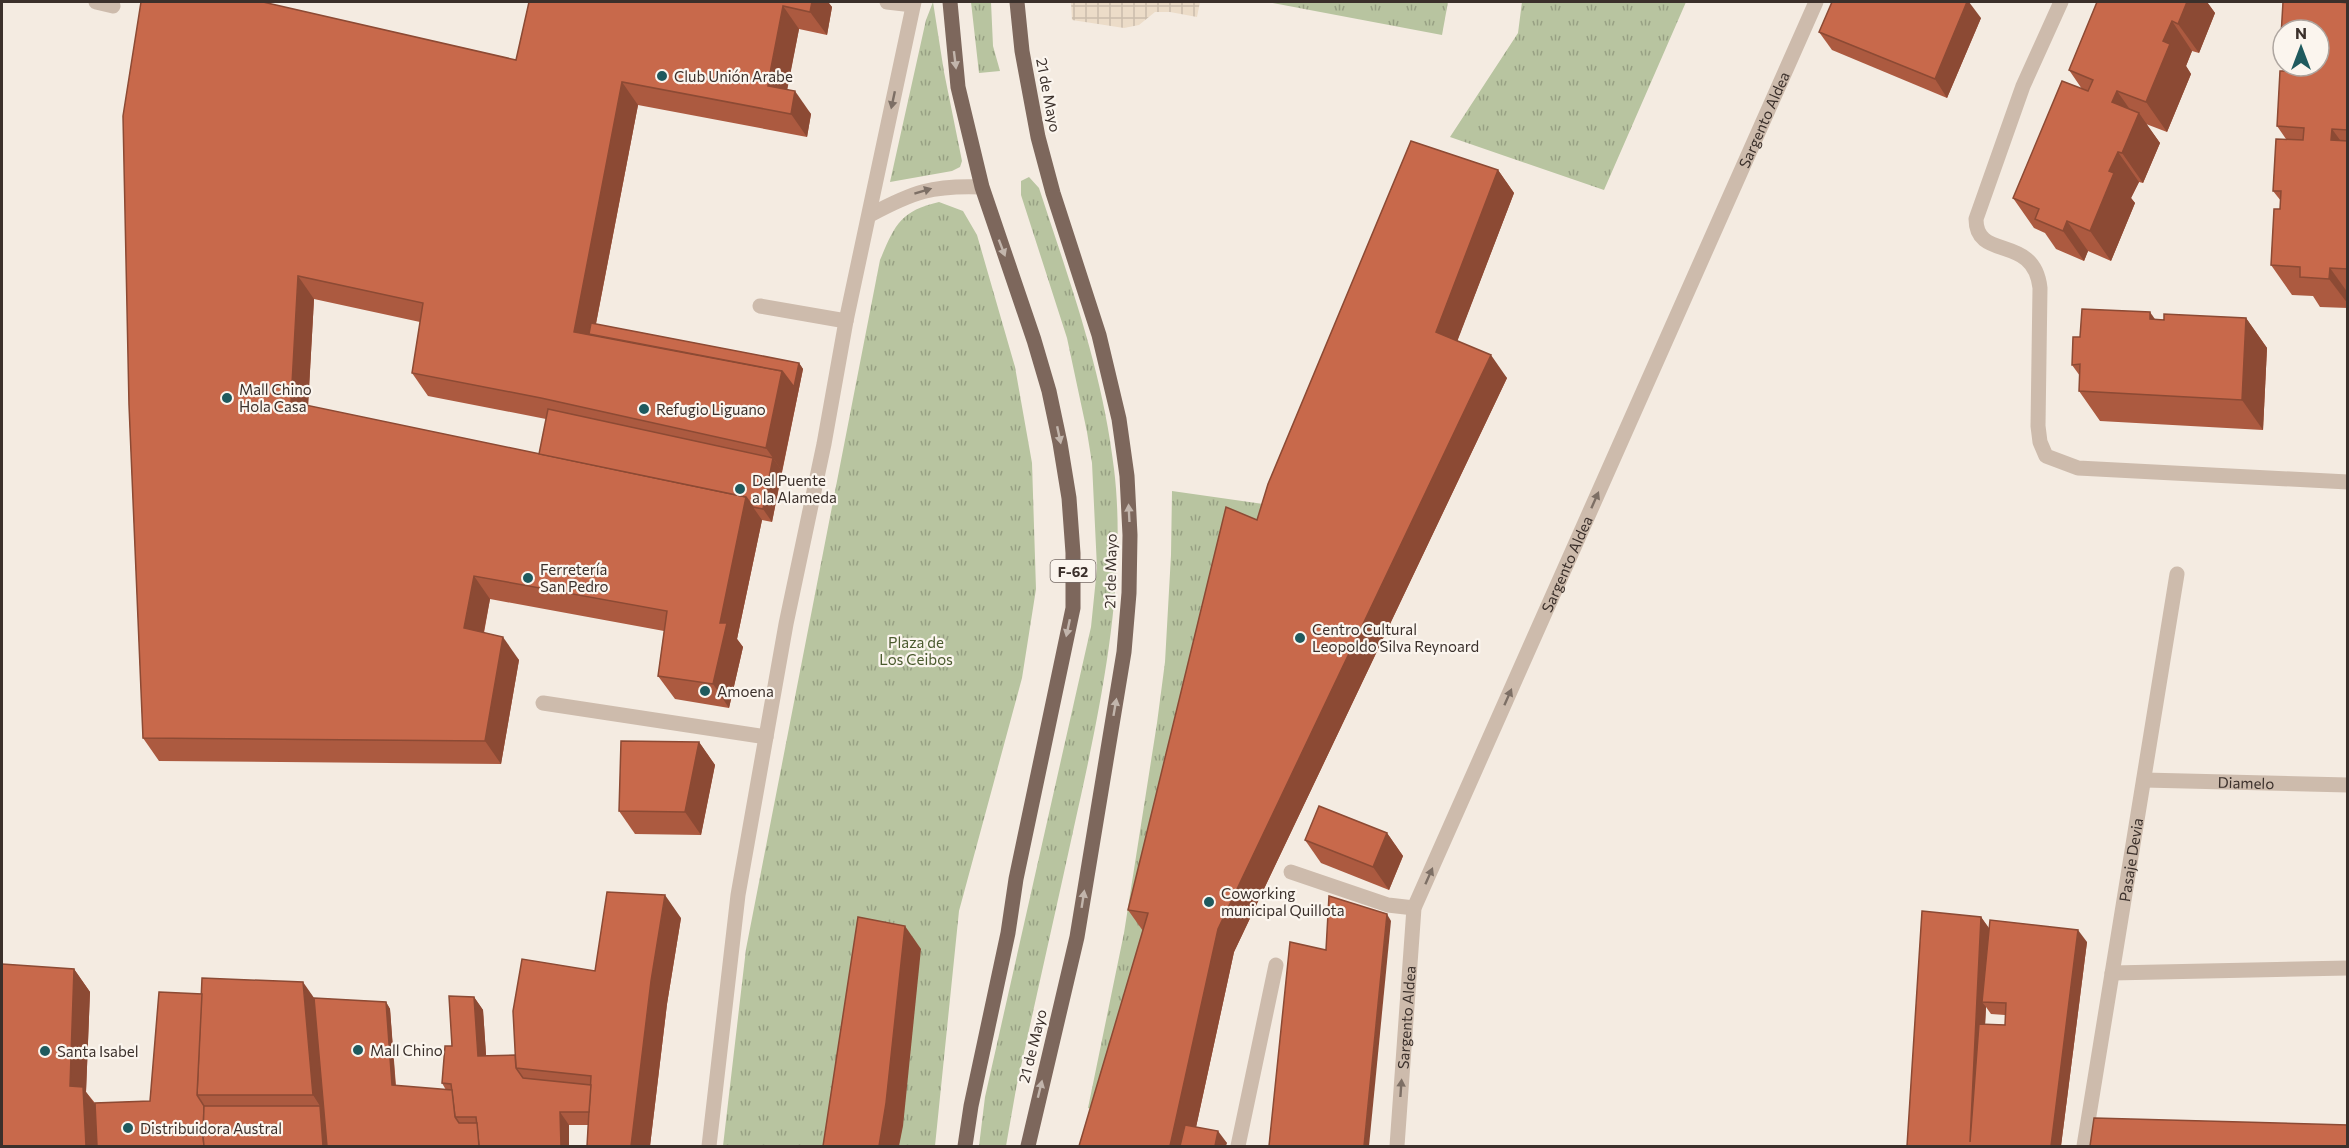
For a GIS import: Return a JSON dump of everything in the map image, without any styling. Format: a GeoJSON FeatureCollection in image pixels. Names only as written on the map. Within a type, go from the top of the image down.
{"type":"FeatureCollection","features":[{"type":"Feature","properties":{"kind":"main road","name":"F-62"},"geometry":{"type":"LineString","coordinates":[[950,2],[958,87],[981,187],[1034,340],[1049,391],[1060,443],[1071,531],[1073,608],[1016,879],[1008,933],[971,1106],[965,1146]]}},
{"type":"Feature","properties":{"kind":"main road","name":"21 de Mayo"},"geometry":{"type":"LineString","coordinates":[[1017,2],[1022,51],[1038,137],[1053,193],[1099,335],[1119,418],[1130,535],[1130,593],[1124,652],[1077,937],[1028,1146]]}},
{"type":"Feature","properties":{"kind":"street"},"geometry":{"type":"LineString","coordinates":[[96,2],[113,6]]}},
{"type":"Feature","properties":{"kind":"street"},"geometry":{"type":"LineString","coordinates":[[709,1146],[738,895],[786,624],[824,444],[846,321],[913,3],[887,2]]}},
{"type":"Feature","properties":{"kind":"street","name":"Sargento Aldea"},"geometry":{"type":"LineString","coordinates":[[1397,1146],[1414,908],[1816,2]]}},
{"type":"Feature","properties":{"kind":"street"},"geometry":{"type":"LineString","coordinates":[[2061,2],[2023,86],[1976,219],[1976,229],[1989,243],[2023,256],[2032,262],[2037,270],[2040,288],[2038,426],[2040,442],[2046,456],[2078,468],[2348,482]]}},
{"type":"Feature","properties":{"kind":"street"},"geometry":{"type":"LineString","coordinates":[[870,215],[901,198],[929,189],[954,186],[981,187]]}},
{"type":"Feature","properties":{"kind":"street"},"geometry":{"type":"LineString","coordinates":[[760,306],[846,321]]}},
{"type":"Feature","properties":{"kind":"street","name":"Pasaje Devia"},"geometry":{"type":"LineString","coordinates":[[2084,1146],[2177,574]]}},
{"type":"Feature","properties":{"kind":"street"},"geometry":{"type":"LineString","coordinates":[[543,703],[766,737]]}},
{"type":"Feature","properties":{"kind":"street","name":"Diamelo"},"geometry":{"type":"LineString","coordinates":[[2144,780],[2348,785]]}},
{"type":"Feature","properties":{"kind":"street"},"geometry":{"type":"LineString","coordinates":[[1291,872],[1388,905],[1414,908]]}},
{"type":"Feature","properties":{"kind":"street"},"geometry":{"type":"LineString","coordinates":[[1238,1146],[1276,964]]}},
{"type":"Feature","properties":{"kind":"street"},"geometry":{"type":"LineString","coordinates":[[2112,973],[2348,968]]}},
{"type":"Feature","properties":{"kind":"green space"},"geometry":{"type":"Polygon","coordinates":[[[933,2],[962,161],[960,167],[952,171],[890,182],[926,20],[933,2]]]}},
{"type":"Feature","properties":{"kind":"green space"},"geometry":{"type":"Polygon","coordinates":[[[971,2],[991,2],[993,46],[1000,71],[979,73],[971,2]]]}},
{"type":"Feature","properties":{"kind":"green space"},"geometry":{"type":"Polygon","coordinates":[[[1267,2],[1448,2],[1442,35],[1267,2]]]}},
{"type":"Feature","properties":{"kind":"green space"},"geometry":{"type":"Polygon","coordinates":[[[1522,2],[1686,2],[1604,190],[1450,137],[1518,33],[1522,2]]]}},
{"type":"Feature","properties":{"kind":"green space"},"geometry":{"type":"Polygon","coordinates":[[[1029,177],[1039,188],[1084,327],[1102,397],[1114,469],[1117,557],[1109,649],[1093,740],[1016,1089],[1006,1146],[979,1146],[985,1097],[1091,627],[1097,568],[1092,463],[1087,432],[1067,338],[1021,195],[1021,181],[1029,177]]]}},
{"type":"Feature","properties":{"kind":"green space","name":"Plaza de Los Ceibos"},"geometry":{"type":"Polygon","coordinates":[[[939,202],[963,211],[977,235],[1015,367],[1032,463],[1036,589],[1022,678],[959,911],[935,1146],[723,1146],[746,949],[880,260],[900,221],[915,210],[939,202]]]}},
{"type":"Feature","properties":{"kind":"green space"},"geometry":{"type":"Polygon","coordinates":[[[1172,491],[1284,507],[1112,1114],[1088,1108],[1124,933],[1157,723],[1165,662],[1172,491]]]}},
{"type":"Feature","properties":{"kind":"shaded area"},"geometry":{"type":"Polygon","coordinates":[[[1071,2],[1200,2],[1197,17],[1155,12],[1139,25],[1124,28],[1072,20],[1071,2]]]}},
{"type":"Feature","properties":{"kind":"building"},"geometry":{"type":"Polygon","coordinates":[[[141,2],[263,2],[516,60],[529,2],[812,2],[810,12],[783,6],[771,68],[768,86],[795,91],[791,114],[622,82],[574,332],[782,371],[766,448],[541,398],[412,373],[423,303],[298,276],[291,402],[746,497],[720,623],[727,623],[713,684],[658,676],[667,611],[474,576],[464,628],[503,637],[485,741],[143,738],[129,405],[123,116],[141,2]]]}},
{"type":"Feature","properties":{"kind":"building"},"geometry":{"type":"Polygon","coordinates":[[[1832,2],[1967,2],[1935,79],[1819,32],[1832,2]]]}},
{"type":"Feature","properties":{"kind":"building"},"geometry":{"type":"Polygon","coordinates":[[[2097,2],[2187,2],[2178,24],[2172,21],[2163,41],[2170,44],[2146,102],[2117,91],[2112,102],[2139,113],[2122,153],[2118,152],[2109,171],[2114,173],[2090,231],[2067,221],[2063,231],[2035,219],[2039,209],[2013,198],[2062,81],[2088,91],[2093,80],[2069,70],[2097,2]]]}},
{"type":"Feature","properties":{"kind":"building"},"geometry":{"type":"Polygon","coordinates":[[[2283,2],[2348,3],[2348,130],[2332,129],[2331,140],[2348,141],[2348,269],[2330,268],[2329,279],[2300,277],[2300,267],[2271,265],[2274,209],[2280,209],[2281,191],[2273,191],[2276,139],[2303,140],[2304,128],[2277,126],[2280,78],[2331,78],[2331,18],[2282,18],[2283,2]]]}},
{"type":"Feature","properties":{"kind":"building","name":"Centro Cultural Leopoldo Silva Reynoard"},"geometry":{"type":"Polygon","coordinates":[[[1411,141],[1498,170],[1436,332],[1491,355],[1218,929],[1170,1146],[1079,1146],[1148,913],[1128,910],[1226,507],[1257,520],[1268,484],[1411,141]]]}},
{"type":"Feature","properties":{"kind":"building"},"geometry":{"type":"Polygon","coordinates":[[[2082,309],[2150,312],[2150,319],[2164,320],[2164,314],[2246,318],[2242,400],[2079,391],[2080,364],[2072,365],[2073,337],[2080,337],[2082,309]]]}},
{"type":"Feature","properties":{"kind":"building"},"geometry":{"type":"Polygon","coordinates":[[[591,323],[799,363],[794,387],[782,371],[589,334],[591,323]]]}},
{"type":"Feature","properties":{"kind":"building"},"geometry":{"type":"Polygon","coordinates":[[[548,409],[773,458],[763,509],[753,507],[746,497],[539,454],[548,409]]]}},
{"type":"Feature","properties":{"kind":"building"},"geometry":{"type":"Polygon","coordinates":[[[621,741],[699,742],[685,812],[619,811],[621,741]]]}},
{"type":"Feature","properties":{"kind":"building"},"geometry":{"type":"Polygon","coordinates":[[[1319,806],[1387,833],[1373,867],[1305,840],[1319,806]]]}},
{"type":"Feature","properties":{"kind":"building"},"geometry":{"type":"Polygon","coordinates":[[[607,892],[665,895],[651,981],[631,1146],[587,1146],[591,1076],[516,1068],[513,1011],[522,959],[595,971],[607,892]]]}},
{"type":"Feature","properties":{"kind":"building"},"geometry":{"type":"Polygon","coordinates":[[[1329,896],[1387,914],[1364,1146],[1269,1146],[1290,942],[1326,950],[1329,896]]]}},
{"type":"Feature","properties":{"kind":"building"},"geometry":{"type":"Polygon","coordinates":[[[1922,911],[1981,917],[1970,1142],[1979,1024],[2005,1025],[2006,1003],[1982,1002],[1990,920],[2078,930],[2051,1146],[1907,1146],[1922,911]]]}},
{"type":"Feature","properties":{"kind":"building"},"geometry":{"type":"Polygon","coordinates":[[[858,917],[905,926],[886,1103],[879,1146],[823,1146],[858,917]]]}},
{"type":"Feature","properties":{"kind":"building","name":"Santa Isabel"},"geometry":{"type":"Polygon","coordinates":[[[2,964],[74,969],[70,1086],[83,1087],[86,1146],[2,1146],[2,964]]]}},
{"type":"Feature","properties":{"kind":"building"},"geometry":{"type":"Polygon","coordinates":[[[202,978],[303,982],[313,1095],[197,1095],[202,978]]]}},
{"type":"Feature","properties":{"kind":"building"},"geometry":{"type":"Polygon","coordinates":[[[159,992],[202,994],[197,1095],[204,1106],[204,1146],[97,1146],[95,1103],[150,1101],[159,992]]]}},
{"type":"Feature","properties":{"kind":"building"},"geometry":{"type":"Polygon","coordinates":[[[449,996],[474,997],[478,1056],[515,1055],[516,1068],[523,1078],[591,1085],[589,1112],[560,1112],[561,1146],[479,1146],[476,1117],[455,1117],[451,1084],[442,1083],[445,1046],[452,1046],[449,996]]]}},
{"type":"Feature","properties":{"kind":"building","name":"Mall Chino"},"geometry":{"type":"Polygon","coordinates":[[[314,998],[386,1002],[392,1085],[452,1090],[455,1117],[459,1123],[477,1123],[479,1146],[327,1146],[314,998]]]}},
{"type":"Feature","properties":{"kind":"building"},"geometry":{"type":"Polygon","coordinates":[[[204,1106],[320,1106],[323,1146],[204,1146],[204,1106]]]}},
{"type":"Feature","properties":{"kind":"building"},"geometry":{"type":"Polygon","coordinates":[[[2094,1118],[2348,1125],[2348,1146],[2090,1146],[2094,1118]]]}},
{"type":"Feature","properties":{"kind":"building"},"geometry":{"type":"Polygon","coordinates":[[[1185,1125],[1218,1131],[1215,1146],[1180,1146],[1185,1125]]]}},
{"type":"Feature","properties":{"kind":"place","name":"Club Unión Arabe"},"geometry":{"type":"Point","coordinates":[662,76]}},
{"type":"Feature","properties":{"kind":"place","name":"Mall Chino Hola Casa"},"geometry":{"type":"Point","coordinates":[227,398]}},
{"type":"Feature","properties":{"kind":"place","name":"Refugio Liguano"},"geometry":{"type":"Point","coordinates":[644,409]}},
{"type":"Feature","properties":{"kind":"place","name":"Del Puente a la Alameda"},"geometry":{"type":"Point","coordinates":[740,489]}},
{"type":"Feature","properties":{"kind":"place","name":"Ferretería San Pedro"},"geometry":{"type":"Point","coordinates":[528,578]}},
{"type":"Feature","properties":{"kind":"place","name":"Centro Cultural Leopoldo Silva Reynoard"},"geometry":{"type":"Point","coordinates":[1300,638]}},
{"type":"Feature","properties":{"kind":"place","name":"Amoena"},"geometry":{"type":"Point","coordinates":[705,691]}},
{"type":"Feature","properties":{"kind":"place","name":"Coworking municipal Quillota"},"geometry":{"type":"Point","coordinates":[1209,902]}},
{"type":"Feature","properties":{"kind":"place","name":"Mall Chino"},"geometry":{"type":"Point","coordinates":[358,1050]}},
{"type":"Feature","properties":{"kind":"place","name":"Santa Isabel"},"geometry":{"type":"Point","coordinates":[45,1051]}},
{"type":"Feature","properties":{"kind":"place","name":"Distribuidora Austral"},"geometry":{"type":"Point","coordinates":[128,1128]}}]}
